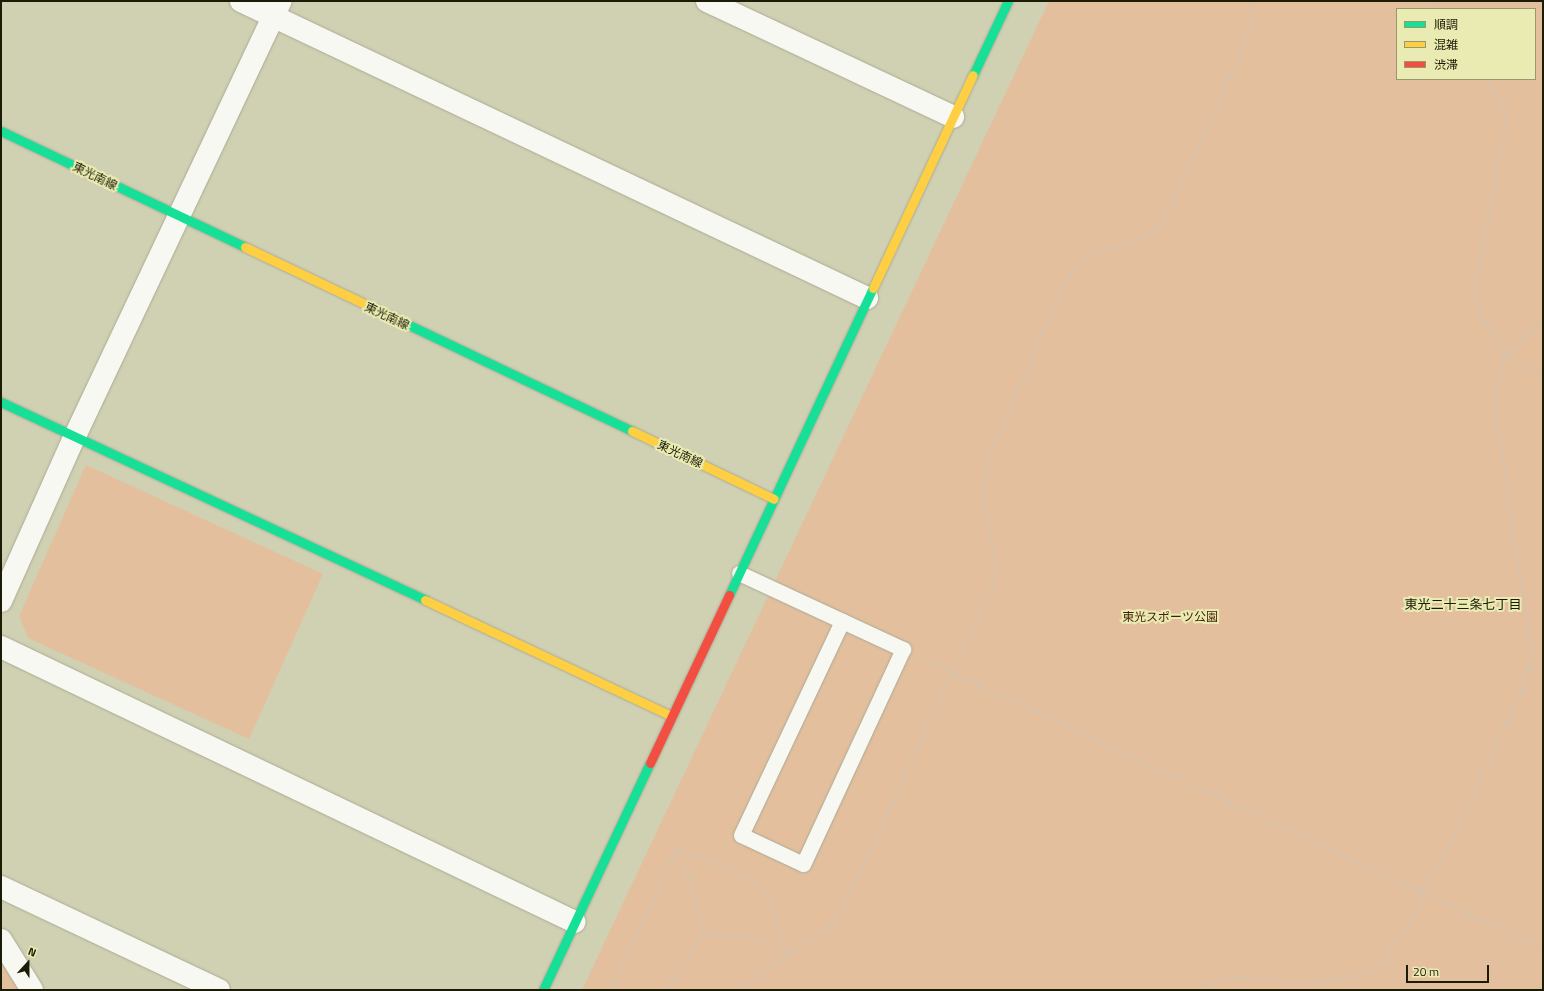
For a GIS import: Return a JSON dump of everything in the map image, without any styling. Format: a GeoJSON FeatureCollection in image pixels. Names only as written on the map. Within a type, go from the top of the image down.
{"type":"FeatureCollection","features":[{"type":"Feature","properties":{"kind":"street"},"geometry":{"type":"LineString","coordinates":[[241,1],[278,9],[867,298]]}},
{"type":"Feature","properties":{"kind":"street"},"geometry":{"type":"LineString","coordinates":[[707,1],[953,117]]}},
{"type":"Feature","properties":{"kind":"street"},"geometry":{"type":"LineString","coordinates":[[543,990],[867,298],[1008,1]]}},
{"type":"Feature","properties":{"kind":"street"},"geometry":{"type":"LineString","coordinates":[[1,601],[74,438],[278,9]]}},
{"type":"Feature","properties":{"kind":"street","name":"東光南線"},"geometry":{"type":"LineString","coordinates":[[1,131],[178,217],[774,499]]}},
{"type":"Feature","properties":{"kind":"street"},"geometry":{"type":"LineString","coordinates":[[1,402],[74,438],[672,716]]}},
{"type":"Feature","properties":{"kind":"street"},"geometry":{"type":"LineString","coordinates":[[1,647],[575,922]]}},
{"type":"Feature","properties":{"kind":"street"},"geometry":{"type":"LineString","coordinates":[[1,886],[219,990]]}},
{"type":"Feature","properties":{"kind":"street"},"geometry":{"type":"LineString","coordinates":[[1,940],[32,990]]}},
{"type":"Feature","properties":{"kind":"lane"},"geometry":{"type":"LineString","coordinates":[[739,573],[903,649],[803,864],[741,835],[842,621]]}},
{"type":"Feature","properties":{"kind":"path"},"geometry":{"type":"LineString","coordinates":[[738,990],[832,924],[859,874],[992,586],[997,565],[985,514],[984,494],[986,470],[992,448],[1069,274],[1095,252],[1142,238],[1156,227],[1171,206],[1242,50],[1251,20],[1252,1]]}},
{"type":"Feature","properties":{"kind":"path"},"geometry":{"type":"LineString","coordinates":[[1488,80],[1505,107],[1505,134],[1476,279],[1483,317],[1505,354],[1543,376]]}},
{"type":"Feature","properties":{"kind":"path"},"geometry":{"type":"LineString","coordinates":[[1197,990],[1202,985],[1238,976],[1301,982],[1367,971],[1386,960],[1419,908],[1420,893],[1451,840],[1521,694],[1532,656],[1494,403],[1505,354],[1543,320]]}},
{"type":"Feature","properties":{"kind":"path"},"geometry":{"type":"LineString","coordinates":[[903,649],[951,673],[1420,893],[1543,948]]}},
{"type":"Feature","properties":{"kind":"path"},"geometry":{"type":"LineString","coordinates":[[1527,671],[1543,656]]}},
{"type":"Feature","properties":{"kind":"path"},"geometry":{"type":"LineString","coordinates":[[677,848],[728,869],[752,882],[770,900],[788,955]]}},
{"type":"Feature","properties":{"kind":"path"},"geometry":{"type":"LineString","coordinates":[[663,990],[670,988],[704,934],[692,883],[677,848]]}},
{"type":"Feature","properties":{"kind":"path"},"geometry":{"type":"LineString","coordinates":[[610,990],[677,848]]}},
{"type":"Feature","properties":{"kind":"path"},"geometry":{"type":"LineString","coordinates":[[704,934],[725,933],[749,938],[788,955]]}},
{"type":"Feature","properties":{"kind":"green space","name":"東光スポーツ公園"},"geometry":{"type":"Polygon","coordinates":[[[1049,1],[1543,1],[1543,990],[582,990],[1049,1]]]}},
{"type":"Feature","properties":{"kind":"green space"},"geometry":{"type":"Polygon","coordinates":[[[86,465],[323,574],[249,739],[28,638],[19,616],[86,465]]]}},
{"type":"Feature","properties":{"kind":"green space"},"geometry":{"type":"Polygon","coordinates":[[[1,958],[16,986],[20,990],[1,990],[1,958]]]}},
{"type":"Feature","properties":{"kind":"traffic: fast"},"geometry":{"type":"LineString","coordinates":[[973,75],[1008,1]]}},
{"type":"Feature","properties":{"kind":"traffic: fast"},"geometry":{"type":"LineString","coordinates":[[1,131],[245,247]]}},
{"type":"Feature","properties":{"kind":"traffic: fast"},"geometry":{"type":"LineString","coordinates":[[729,595],[873,288]]}},
{"type":"Feature","properties":{"kind":"traffic: fast"},"geometry":{"type":"LineString","coordinates":[[388,315],[632,431]]}},
{"type":"Feature","properties":{"kind":"traffic: fast"},"geometry":{"type":"LineString","coordinates":[[1,402],[425,600]]}},
{"type":"Feature","properties":{"kind":"traffic: fast"},"geometry":{"type":"LineString","coordinates":[[543,990],[650,763]]}},
{"type":"Feature","properties":{"kind":"traffic: slow"},"geometry":{"type":"LineString","coordinates":[[873,288],[973,75]]}},
{"type":"Feature","properties":{"kind":"traffic: slow"},"geometry":{"type":"LineString","coordinates":[[245,247],[388,315]]}},
{"type":"Feature","properties":{"kind":"traffic: slow"},"geometry":{"type":"LineString","coordinates":[[632,431],[774,499]]}},
{"type":"Feature","properties":{"kind":"traffic: slow"},"geometry":{"type":"LineString","coordinates":[[425,600],[672,716]]}},
{"type":"Feature","properties":{"kind":"traffic: jam"},"geometry":{"type":"LineString","coordinates":[[650,763],[729,595]]}},
{"type":"Feature","properties":{"kind":"district","name":"東光二十三条七丁目"},"geometry":{"type":"Point","coordinates":[1463,604]}}]}
